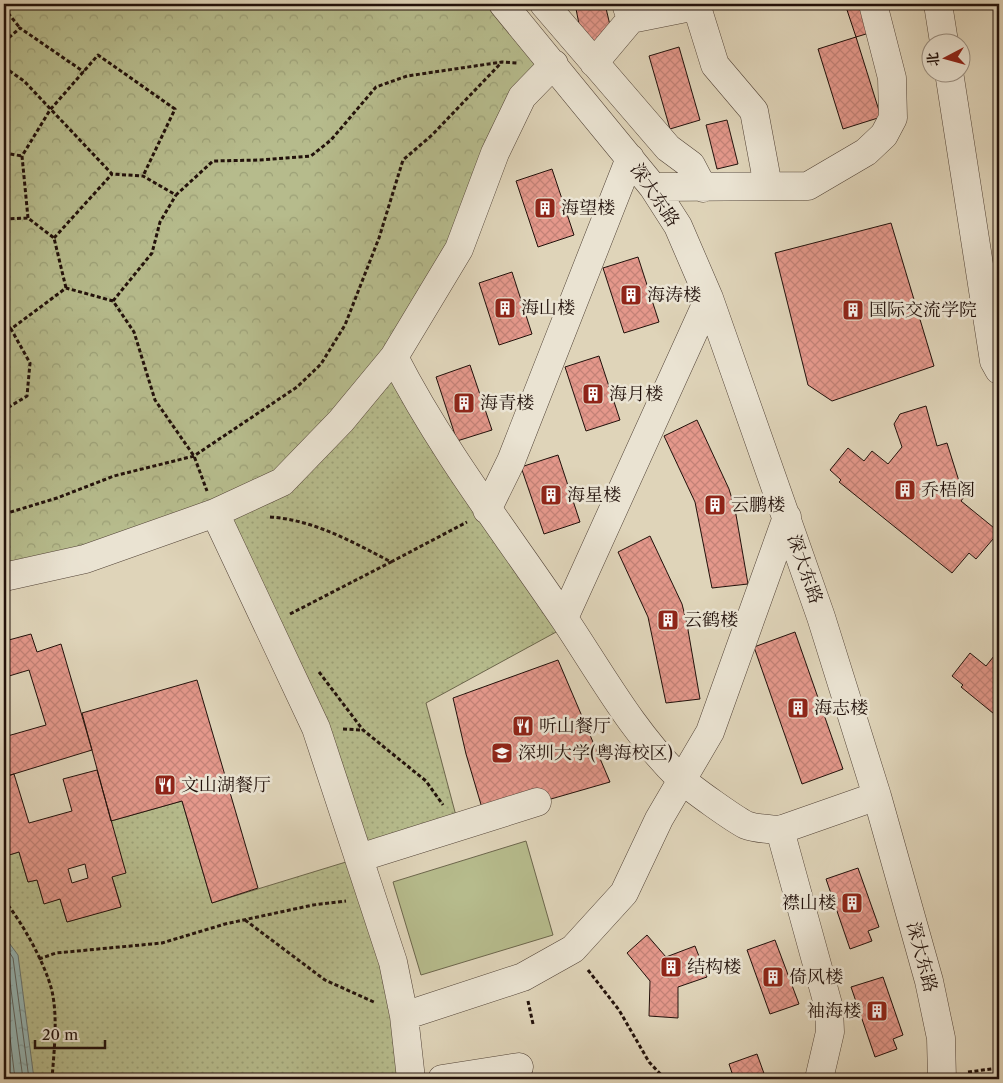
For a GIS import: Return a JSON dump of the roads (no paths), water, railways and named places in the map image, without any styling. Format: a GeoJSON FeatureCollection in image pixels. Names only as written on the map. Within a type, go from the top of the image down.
{"type":"FeatureCollection","features":[{"type":"Feature","properties":{"kind":"street","name":"深大东路"},"geometry":{"type":"LineString","coordinates":[[503,4],[654,187],[678,226],[710,298],[821,617],[877,796],[930,981],[941,1038],[943,1078]]}},
{"type":"Feature","properties":{"kind":"street"},"geometry":{"type":"LineString","coordinates":[[544,4],[668,148],[691,165],[703,188]]}},
{"type":"Feature","properties":{"kind":"street"},"geometry":{"type":"LineString","coordinates":[[654,187],[808,186],[866,152],[884,135],[893,118],[892,78],[873,4]]}},
{"type":"Feature","properties":{"kind":"street"},"geometry":{"type":"LineString","coordinates":[[938,4],[942,32]]}},
{"type":"Feature","properties":{"kind":"street"},"geometry":{"type":"LineString","coordinates":[[594,63],[628,11],[696,5],[715,65],[754,111],[768,186]]}},
{"type":"Feature","properties":{"kind":"street"},"geometry":{"type":"LineString","coordinates":[[4,577],[85,559],[216,513],[282,482],[341,421],[394,357],[459,249],[495,153],[522,97],[554,64]]}},
{"type":"Feature","properties":{"kind":"street"},"geometry":{"type":"LineString","coordinates":[[950,82],[994,361],[999,370]]}},
{"type":"Feature","properties":{"kind":"street"},"geometry":{"type":"LineString","coordinates":[[487,510],[511,461],[630,158]]}},
{"type":"Feature","properties":{"kind":"street"},"geometry":{"type":"LineString","coordinates":[[564,618],[710,298]]}},
{"type":"Feature","properties":{"kind":"street"},"geometry":{"type":"LineString","coordinates":[[394,357],[426,415],[487,510],[564,618],[636,726],[682,779],[746,825],[780,830],[877,796]]}},
{"type":"Feature","properties":{"kind":"street"},"geometry":{"type":"LineString","coordinates":[[216,513],[316,728],[393,962],[404,1016],[411,1079]]}},
{"type":"Feature","properties":{"kind":"street"},"geometry":{"type":"LineString","coordinates":[[404,1016],[523,977],[572,949],[624,893],[659,819],[710,732],[787,517]]}},
{"type":"Feature","properties":{"kind":"street"},"geometry":{"type":"LineString","coordinates":[[359,858],[538,802]]}},
{"type":"Feature","properties":{"kind":"street"},"geometry":{"type":"LineString","coordinates":[[780,830],[829,1008],[830,1032],[819,1079]]}},
{"type":"Feature","properties":{"kind":"street"},"geometry":{"type":"LineString","coordinates":[[442,1079],[519,1067]]}},
{"type":"Feature","properties":{"kind":"water"},"geometry":{"type":"Polygon","coordinates":[[[4,936],[18,955],[34,1079],[4,1079],[4,936]]]}},
{"type":"Feature","properties":{"kind":"place","name":"海望楼"},"geometry":{"type":"Point","coordinates":[545,208]}},
{"type":"Feature","properties":{"kind":"place","name":"海涛楼"},"geometry":{"type":"Point","coordinates":[631,295]}},
{"type":"Feature","properties":{"kind":"place","name":"海山楼"},"geometry":{"type":"Point","coordinates":[505,308]}},
{"type":"Feature","properties":{"kind":"place","name":"国际交流学院"},"geometry":{"type":"Point","coordinates":[853,310]}},
{"type":"Feature","properties":{"kind":"place","name":"海月楼"},"geometry":{"type":"Point","coordinates":[593,394]}},
{"type":"Feature","properties":{"kind":"place","name":"海青楼"},"geometry":{"type":"Point","coordinates":[464,403]}},
{"type":"Feature","properties":{"kind":"place","name":"乔梧阁"},"geometry":{"type":"Point","coordinates":[905,490]}},
{"type":"Feature","properties":{"kind":"place","name":"海星楼"},"geometry":{"type":"Point","coordinates":[551,495]}},
{"type":"Feature","properties":{"kind":"place","name":"云鹏楼"},"geometry":{"type":"Point","coordinates":[715,505]}},
{"type":"Feature","properties":{"kind":"place","name":"云鹤楼"},"geometry":{"type":"Point","coordinates":[668,620]}},
{"type":"Feature","properties":{"kind":"place","name":"海志楼"},"geometry":{"type":"Point","coordinates":[798,708]}},
{"type":"Feature","properties":{"kind":"place","name":"听山餐厅"},"geometry":{"type":"Point","coordinates":[523,726]}},
{"type":"Feature","properties":{"kind":"place","name":"深圳大学(粤海校区)"},"geometry":{"type":"Point","coordinates":[502,753]}},
{"type":"Feature","properties":{"kind":"place","name":"文山湖餐厅"},"geometry":{"type":"Point","coordinates":[165,785]}},
{"type":"Feature","properties":{"kind":"place","name":"襟山楼"},"geometry":{"type":"Point","coordinates":[852,903]}},
{"type":"Feature","properties":{"kind":"place","name":"结构楼"},"geometry":{"type":"Point","coordinates":[671,967]}},
{"type":"Feature","properties":{"kind":"place","name":"倚风楼"},"geometry":{"type":"Point","coordinates":[773,977]}},
{"type":"Feature","properties":{"kind":"place","name":"袖海楼"},"geometry":{"type":"Point","coordinates":[877,1011]}}]}
